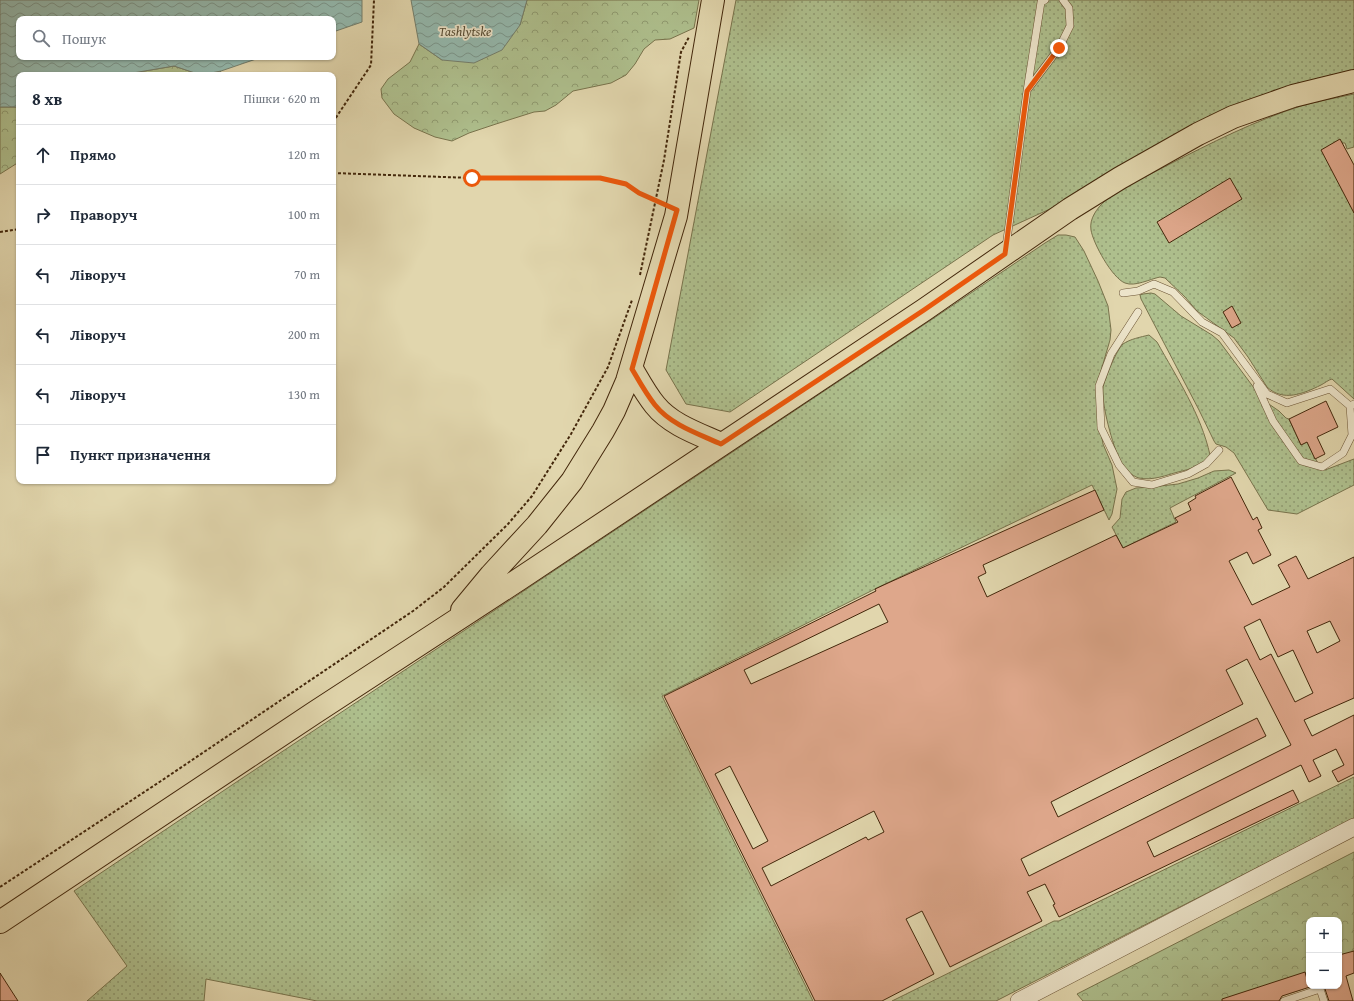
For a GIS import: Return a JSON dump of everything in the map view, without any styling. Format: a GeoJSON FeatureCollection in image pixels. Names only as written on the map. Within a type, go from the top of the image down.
{"type":"FeatureCollection","features":[{"type":"Feature","properties":{"kind":"main road"},"geometry":{"type":"LineString","coordinates":[[451,625],[481,586],[537,525],[572,481],[609,420],[632,369],[677,210],[714,0]]}},
{"type":"Feature","properties":{"kind":"main road"},"geometry":{"type":"LineString","coordinates":[[0,922],[308,717],[451,625],[924,310],[1070,209],[1154,157],[1221,122],[1293,96],[1354,81]]}},
{"type":"Feature","properties":{"kind":"main road"},"geometry":{"type":"LineString","coordinates":[[632,369],[656,406],[668,416],[693,431],[721,444]]}},
{"type":"Feature","properties":{"kind":"street"},"geometry":{"type":"LineString","coordinates":[[1019,1001],[1354,827]]}},
{"type":"Feature","properties":{"kind":"lane"},"geometry":{"type":"LineString","coordinates":[[1005,254],[1027,91],[1041,2],[1045,0]]}},
{"type":"Feature","properties":{"kind":"lane"},"geometry":{"type":"LineString","coordinates":[[1027,91],[1059,48],[1070,26],[1069,8],[1062,0]]}},
{"type":"Feature","properties":{"kind":"lane"},"geometry":{"type":"LineString","coordinates":[[1123,293],[1138,291],[1154,284],[1173,292],[1202,322],[1222,333],[1267,394],[1287,403],[1330,389],[1352,405],[1352,435],[1343,453],[1322,467],[1301,461],[1273,421],[1249,370]]}},
{"type":"Feature","properties":{"kind":"lane"},"geometry":{"type":"LineString","coordinates":[[1138,312],[1111,354],[1100,386],[1101,428],[1119,466],[1133,482],[1152,485],[1188,474],[1206,464],[1219,450]]}},
{"type":"Feature","properties":{"kind":"lane"},"geometry":{"type":"LineString","coordinates":[[1284,1001],[1320,989],[1324,1001]]}},
{"type":"Feature","properties":{"kind":"path"},"geometry":{"type":"LineString","coordinates":[[336,118],[371,65],[374,0]]}},
{"type":"Feature","properties":{"kind":"path"},"geometry":{"type":"LineString","coordinates":[[639,278],[664,160],[681,52],[691,34]]}},
{"type":"Feature","properties":{"kind":"path"},"geometry":{"type":"LineString","coordinates":[[336,173],[472,178],[600,178],[626,184],[639,193],[677,210]]}},
{"type":"Feature","properties":{"kind":"path"},"geometry":{"type":"LineString","coordinates":[[0,232],[16,229]]}},
{"type":"Feature","properties":{"kind":"path"},"geometry":{"type":"LineString","coordinates":[[0,887],[400,620],[444,587],[508,524],[532,496],[572,434],[608,367],[632,300]]}},
{"type":"Feature","properties":{"kind":"green space"},"geometry":{"type":"Polygon","coordinates":[[[527,0],[699,0],[694,28],[670,39],[655,40],[644,49],[626,75],[611,83],[573,91],[556,105],[545,111],[534,112],[496,124],[469,133],[452,141],[435,137],[414,128],[394,114],[382,98],[381,89],[388,79],[410,62],[419,44],[442,60],[520,25],[527,0]]]}},
{"type":"Feature","properties":{"kind":"green space"},"geometry":{"type":"Polygon","coordinates":[[[736,0],[1354,0],[1354,70],[1316,79],[1261,97],[1063,203],[993,235],[730,412],[686,404],[666,370],[736,0]]]}},
{"type":"Feature","properties":{"kind":"green space"},"geometry":{"type":"Polygon","coordinates":[[[174,66],[192,72],[139,72],[174,66]]]}},
{"type":"Feature","properties":{"kind":"green space"},"geometry":{"type":"Polygon","coordinates":[[[1354,94],[1354,147],[1347,149],[1345,143],[1340,143],[1354,205],[1354,399],[1332,379],[1300,394],[1280,394],[1273,392],[1267,387],[1234,338],[1197,311],[1165,278],[1160,277],[1133,284],[1125,283],[1120,280],[1104,260],[1095,243],[1091,230],[1091,222],[1099,207],[1119,191],[1217,141],[1266,118],[1301,106],[1354,94]]]}},
{"type":"Feature","properties":{"kind":"green space"},"geometry":{"type":"Polygon","coordinates":[[[0,107],[16,107],[16,164],[0,174],[0,107]]]}},
{"type":"Feature","properties":{"kind":"green space"},"geometry":{"type":"Polygon","coordinates":[[[1058,235],[1075,237],[1084,251],[1108,306],[1111,330],[1110,340],[1098,381],[1097,410],[1103,444],[1112,465],[1117,489],[1112,514],[1109,520],[1092,485],[883,585],[662,696],[813,1001],[317,1001],[206,979],[204,1001],[87,1001],[127,966],[74,891],[1058,235]]]}},
{"type":"Feature","properties":{"kind":"green space"},"geometry":{"type":"Polygon","coordinates":[[[1151,293],[1155,294],[1181,316],[1219,341],[1263,400],[1289,419],[1301,445],[1307,442],[1321,469],[1325,470],[1354,459],[1354,485],[1297,514],[1268,510],[1234,453],[1226,447],[1216,444],[1214,441],[1141,299],[1140,295],[1151,293]]]}},
{"type":"Feature","properties":{"kind":"green space"},"geometry":{"type":"Polygon","coordinates":[[[1149,335],[1157,342],[1188,397],[1201,425],[1210,455],[1204,462],[1192,468],[1159,477],[1144,479],[1136,477],[1131,473],[1117,454],[1106,414],[1103,388],[1111,365],[1120,347],[1132,339],[1149,335]]]}},
{"type":"Feature","properties":{"kind":"green space"},"geometry":{"type":"Polygon","coordinates":[[[1229,470],[1236,473],[1170,508],[1176,522],[1123,548],[1112,527],[1120,518],[1122,499],[1126,492],[1136,488],[1178,484],[1214,471],[1229,470]]]}},
{"type":"Feature","properties":{"kind":"green space"},"geometry":{"type":"Polygon","coordinates":[[[1354,777],[1354,818],[996,1001],[892,1001],[1054,921],[1059,921],[1354,777]]]}},
{"type":"Feature","properties":{"kind":"green space"},"geometry":{"type":"Polygon","coordinates":[[[1354,852],[1354,961],[1342,965],[1342,917],[1306,917],[1306,976],[1229,1001],[1083,1001],[1077,994],[1354,852]]]}},
{"type":"Feature","properties":{"kind":"water"},"geometry":{"type":"Polygon","coordinates":[[[0,0],[362,0],[362,22],[336,31],[336,16],[16,16],[16,60],[253,60],[216,72],[192,72],[174,66],[139,72],[16,72],[16,107],[0,107],[0,0]]]}},
{"type":"Feature","properties":{"kind":"water","name":"Tashlytske"},"geometry":{"type":"Polygon","coordinates":[[[411,0],[527,0],[520,25],[502,50],[474,63],[442,60],[419,44],[411,0]]]}},
{"type":"Feature","properties":{"kind":"building"},"geometry":{"type":"Polygon","coordinates":[[[1340,139],[1354,165],[1354,213],[1321,150],[1340,139]]]}},
{"type":"Feature","properties":{"kind":"building"},"geometry":{"type":"Polygon","coordinates":[[[1230,178],[1242,199],[1169,243],[1157,222],[1230,178]]]}},
{"type":"Feature","properties":{"kind":"building"},"geometry":{"type":"Polygon","coordinates":[[[1232,306],[1241,323],[1232,328],[1223,312],[1232,306]]]}},
{"type":"Feature","properties":{"kind":"building"},"geometry":{"type":"Polygon","coordinates":[[[1326,401],[1338,427],[1317,437],[1325,454],[1315,459],[1307,442],[1301,445],[1289,419],[1326,401]]]}},
{"type":"Feature","properties":{"kind":"building"},"geometry":{"type":"Polygon","coordinates":[[[1231,477],[1253,520],[1257,517],[1262,528],[1258,530],[1271,555],[1253,564],[1247,552],[1229,561],[1252,605],[1290,587],[1278,565],[1296,556],[1308,579],[1354,557],[1354,698],[1304,720],[1312,736],[1354,715],[1354,774],[1338,782],[1332,771],[1344,765],[1336,749],[1313,760],[1321,776],[1309,782],[1301,765],[1147,842],[1154,857],[1293,790],[1299,802],[1059,917],[1053,905],[1055,904],[1045,884],[1027,892],[1042,921],[950,967],[922,911],[906,919],[934,974],[882,1001],[815,1001],[664,696],[876,591],[875,589],[1095,490],[1104,510],[983,565],[986,573],[978,577],[987,597],[1116,535],[1123,548],[1178,522],[1175,518],[1191,510],[1188,503],[1196,498],[1195,496],[1231,477]],[[879,604],[744,670],[751,684],[888,622],[879,604]],[[1260,619],[1244,627],[1260,660],[1271,654],[1295,702],[1313,693],[1293,650],[1278,657],[1260,619]],[[1330,621],[1307,631],[1317,653],[1340,641],[1330,621]],[[1247,659],[1226,670],[1243,704],[1051,802],[1058,817],[1257,718],[1266,736],[1021,859],[1029,876],[1291,745],[1247,659]],[[730,766],[715,774],[753,849],[768,841],[730,766]],[[874,811],[762,868],[771,886],[866,837],[868,840],[884,832],[874,811]]]}},
{"type":"Feature","properties":{"kind":"building"},"geometry":{"type":"Polygon","coordinates":[[[1354,951],[1354,973],[1346,976],[1353,1001],[1329,1001],[1325,989],[1342,989],[1342,954],[1354,951]]]}},
{"type":"Feature","properties":{"kind":"building"},"geometry":{"type":"Polygon","coordinates":[[[1305,972],[1306,988],[1282,996],[1279,1001],[1222,1001],[1222,999],[1305,972]]]}},
{"type":"Feature","properties":{"kind":"building"},"geometry":{"type":"Polygon","coordinates":[[[0,973],[18,1001],[0,1001],[0,973]]]}},
{"type":"Feature","properties":{"kind":"route"},"geometry":{"type":"LineString","coordinates":[[472,178],[600,178],[626,184],[639,193],[677,210],[632,369],[656,406],[661,411],[679,424],[721,444],[924,310],[1005,254],[1027,91],[1059,48]]}}]}
